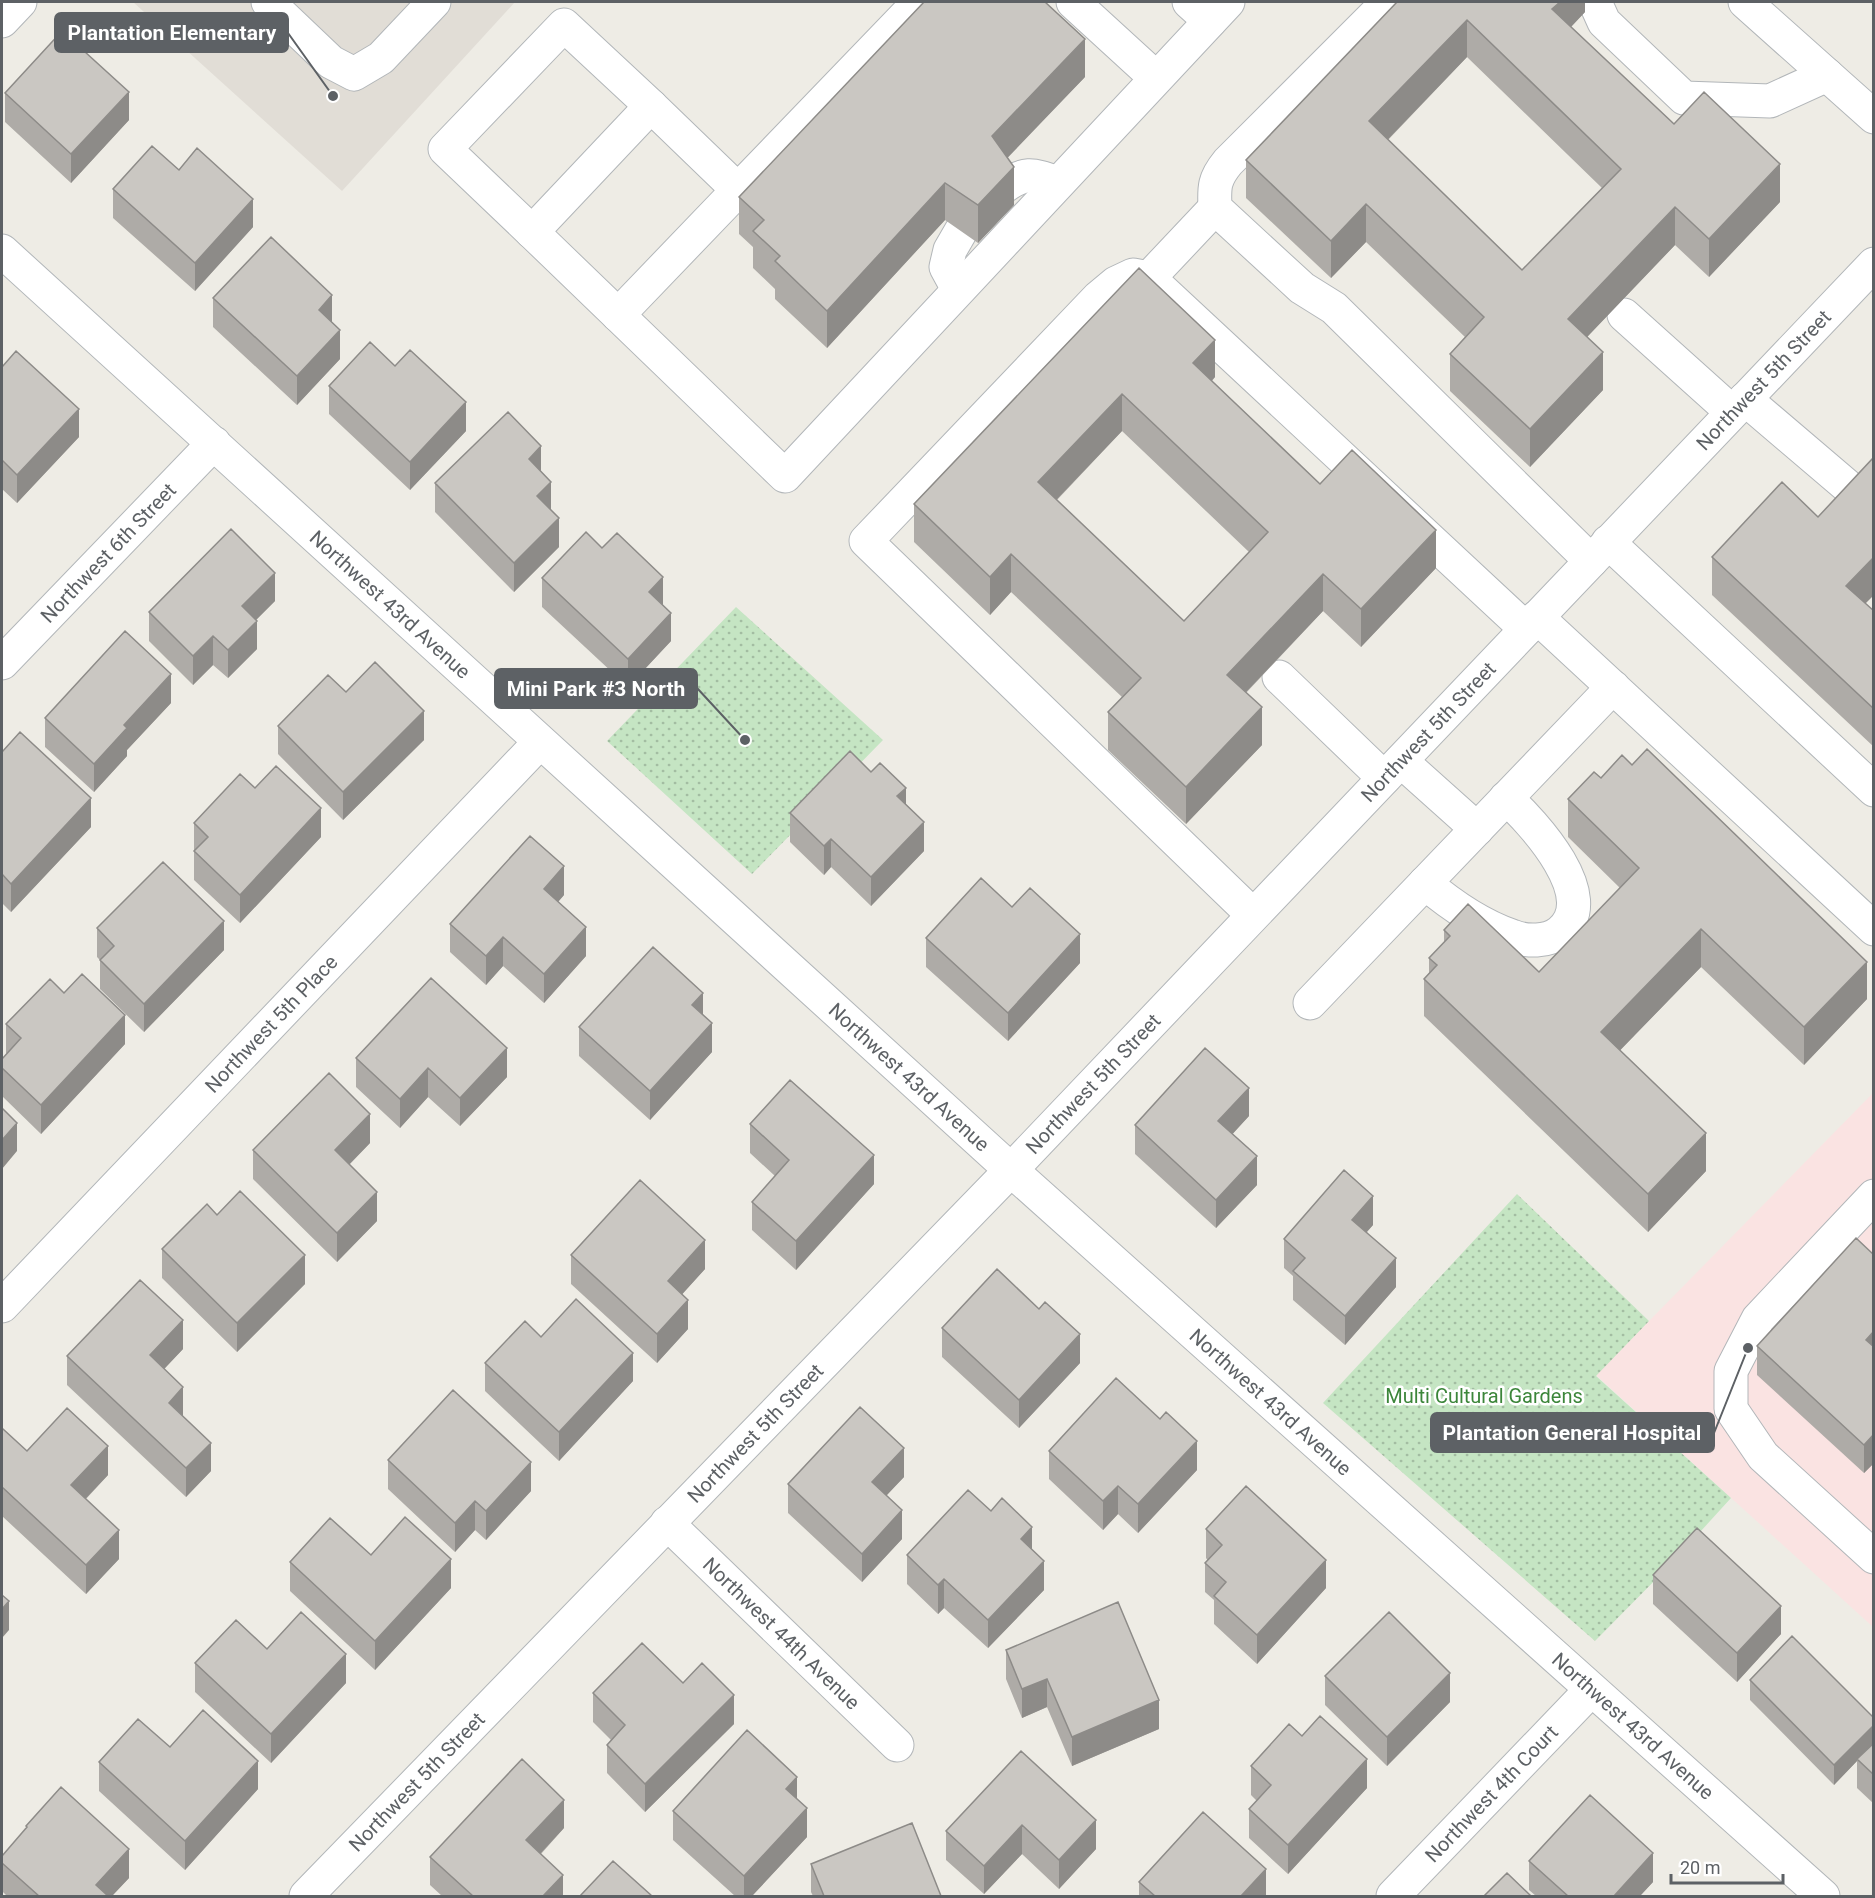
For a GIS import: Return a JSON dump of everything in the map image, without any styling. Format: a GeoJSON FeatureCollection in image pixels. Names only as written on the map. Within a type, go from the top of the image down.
{"type":"FeatureCollection","features":[{"type":"Feature","properties":{"kind":"street"},"geometry":{"type":"LineString","coordinates":[[2,21],[20,2]]}},
{"type":"Feature","properties":{"kind":"street"},"geometry":{"type":"LineString","coordinates":[[268,2],[331,62],[354,74],[381,58],[434,2]]}},
{"type":"Feature","properties":{"kind":"street"},"geometry":{"type":"LineString","coordinates":[[618,315],[919,2]]}},
{"type":"Feature","properties":{"kind":"street"},"geometry":{"type":"LineString","coordinates":[[1073,2],[1156,78]]}},
{"type":"Feature","properties":{"kind":"street"},"geometry":{"type":"LineString","coordinates":[[1388,2],[1228,162],[1219,173],[1214,187],[1215,208],[1302,288],[1334,308],[1599,552],[1874,790]]}},
{"type":"Feature","properties":{"kind":"street"},"geometry":{"type":"LineString","coordinates":[[1595,2],[1604,22],[1684,98],[1770,101],[1827,75]]}},
{"type":"Feature","properties":{"kind":"street"},"geometry":{"type":"LineString","coordinates":[[1745,2],[1874,117]]}},
{"type":"Feature","properties":{"kind":"street"},"geometry":{"type":"LineString","coordinates":[[738,190],[564,25],[445,149],[785,476],[1156,78],[1209,8]]}},
{"type":"Feature","properties":{"kind":"street"},"geometry":{"type":"LineString","coordinates":[[532,232],[651,106]]}},
{"type":"Feature","properties":{"kind":"street"},"geometry":{"type":"LineString","coordinates":[[1002,188],[1017,177],[1033,174],[1058,183]]}},
{"type":"Feature","properties":{"kind":"street"},"geometry":{"type":"LineString","coordinates":[[1149,278],[1215,208]]}},
{"type":"Feature","properties":{"kind":"street"},"geometry":{"type":"LineString","coordinates":[[958,289],[946,267],[950,250],[961,231]]}},
{"type":"Feature","properties":{"kind":"street","name":"Northwest 43rd Avenue"},"geometry":{"type":"LineString","coordinates":[[2,250],[1011,1170],[1823,1896]]}},
{"type":"Feature","properties":{"kind":"street","name":"Northwest 5th Street"},"geometry":{"type":"LineString","coordinates":[[309,1895],[667,1522],[1011,1170],[1874,264]]}},
{"type":"Feature","properties":{"kind":"street"},"geometry":{"type":"LineString","coordinates":[[1254,915],[866,542],[1098,298],[1116,283],[1133,275],[1149,278],[1532,623],[1613,687],[1874,929]]}},
{"type":"Feature","properties":{"kind":"street"},"geometry":{"type":"LineString","coordinates":[[1624,315],[1846,485]]}},
{"type":"Feature","properties":{"kind":"street","name":"Northwest 6th Street"},"geometry":{"type":"LineString","coordinates":[[2,663],[214,443]]}},
{"type":"Feature","properties":{"kind":"street"},"geometry":{"type":"LineString","coordinates":[[1279,677],[1392,769],[1478,829]]}},
{"type":"Feature","properties":{"kind":"street"},"geometry":{"type":"LineString","coordinates":[[1310,1003],[1613,687]]}},
{"type":"Feature","properties":{"kind":"street","name":"Northwest 5th Place"},"geometry":{"type":"LineString","coordinates":[[2,1306],[540,742]]}},
{"type":"Feature","properties":{"kind":"street"},"geometry":{"type":"LineString","coordinates":[[1425,883],[1452,905],[1513,937],[1536,940],[1555,937],[1566,928],[1574,914],[1574,897],[1564,870],[1552,848],[1523,813],[1506,798]]}},
{"type":"Feature","properties":{"kind":"street"},"geometry":{"type":"LineString","coordinates":[[1874,1196],[1758,1319],[1731,1371],[1731,1409],[1763,1456],[1874,1557]]}},
{"type":"Feature","properties":{"kind":"street","name":"Northwest 44th Avenue"},"geometry":{"type":"LineString","coordinates":[[667,1522],[897,1745]]}},
{"type":"Feature","properties":{"kind":"street","name":"Northwest 4th Court"},"geometry":{"type":"LineString","coordinates":[[1393,1896],[1591,1690]]}},
{"type":"Feature","properties":{"kind":"shaded area"},"geometry":{"type":"Polygon","coordinates":[[[133,2],[515,2],[342,191],[133,2]]]}},
{"type":"Feature","properties":{"kind":"shaded area"},"geometry":{"type":"Polygon","coordinates":[[[1873,1093],[1873,1627],[1596,1375],[1873,1093]]]}},
{"type":"Feature","properties":{"kind":"green space"},"geometry":{"type":"Polygon","coordinates":[[[736,607],[883,740],[752,874],[607,741],[736,607]]]}},
{"type":"Feature","properties":{"kind":"green space","name":"Multi Cultural Gardens"},"geometry":{"type":"Polygon","coordinates":[[[1517,1194],[1649,1321],[1596,1376],[1731,1498],[1670,1565],[1595,1641],[1323,1403],[1517,1194]]]}},
{"type":"Feature","properties":{"kind":"building"},"geometry":{"type":"Polygon","coordinates":[[[924,2],[1045,2],[1085,39],[992,136],[1014,167],[978,205],[945,183],[827,311],[775,261],[780,256],[753,231],[764,220],[739,197],[924,2]]]}},
{"type":"Feature","properties":{"kind":"building"},"geometry":{"type":"Polygon","coordinates":[[[1397,2],[1560,2],[1552,9],[1674,124],[1704,92],[1780,164],[1709,239],[1675,207],[1568,319],[1603,352],[1530,429],[1450,354],[1484,317],[1366,204],[1331,241],[1246,160],[1397,2]],[[1467,20],[1369,121],[1522,270],[1621,169],[1467,20]]]}},
{"type":"Feature","properties":{"kind":"building"},"geometry":{"type":"Polygon","coordinates":[[[62,31],[129,92],[71,154],[5,93],[62,31]]]}},
{"type":"Feature","properties":{"kind":"building"},"geometry":{"type":"Polygon","coordinates":[[[152,146],[179,170],[197,148],[253,199],[195,263],[113,189],[152,146]]]}},
{"type":"Feature","properties":{"kind":"building"},"geometry":{"type":"Polygon","coordinates":[[[271,237],[332,295],[319,310],[340,330],[297,376],[213,298],[271,237]]]}},
{"type":"Feature","properties":{"kind":"building"},"geometry":{"type":"Polygon","coordinates":[[[1139,268],[1215,340],[1193,363],[1320,484],[1352,450],[1436,530],[1361,609],[1323,574],[1227,675],[1262,707],[1186,787],[1108,712],[1141,678],[1011,554],[990,577],[914,504],[1139,268]],[[1122,394],[1038,482],[1184,621],[1268,532],[1122,394]]]}},
{"type":"Feature","properties":{"kind":"building"},"geometry":{"type":"Polygon","coordinates":[[[370,342],[395,366],[410,350],[466,402],[410,462],[329,386],[370,342]]]}},
{"type":"Feature","properties":{"kind":"building"},"geometry":{"type":"Polygon","coordinates":[[[16,351],[79,409],[17,475],[2,460],[2,367],[16,351]]]}},
{"type":"Feature","properties":{"kind":"building"},"geometry":{"type":"Polygon","coordinates":[[[508,412],[541,446],[529,459],[551,482],[537,496],[559,518],[514,563],[435,483],[508,412]]]}},
{"type":"Feature","properties":{"kind":"building"},"geometry":{"type":"Polygon","coordinates":[[[1874,457],[1874,557],[1846,586],[1874,611],[1874,709],[1712,557],[1782,482],[1818,517],[1874,457]]]}},
{"type":"Feature","properties":{"kind":"building"},"geometry":{"type":"Polygon","coordinates":[[[231,529],[275,573],[242,606],[257,621],[228,650],[213,636],[193,656],[149,612],[231,529]]]}},
{"type":"Feature","properties":{"kind":"building"},"geometry":{"type":"Polygon","coordinates":[[[586,532],[602,548],[617,533],[663,577],[649,592],[671,613],[628,659],[542,578],[586,532]]]}},
{"type":"Feature","properties":{"kind":"building"},"geometry":{"type":"Polygon","coordinates":[[[125,631],[171,674],[124,725],[127,728],[94,764],[45,718],[125,631]]]}},
{"type":"Feature","properties":{"kind":"building"},"geometry":{"type":"Polygon","coordinates":[[[375,662],[424,711],[343,792],[278,726],[328,675],[346,692],[375,662]]]}},
{"type":"Feature","properties":{"kind":"building"},"geometry":{"type":"Polygon","coordinates":[[[20,732],[91,798],[11,884],[2,874],[2,752],[20,732]]]}},
{"type":"Feature","properties":{"kind":"building"},"geometry":{"type":"Polygon","coordinates":[[[1647,749],[1867,962],[1804,1027],[1701,929],[1601,1032],[1706,1133],[1648,1194],[1424,979],[1437,965],[1429,958],[1450,936],[1444,930],[1468,904],[1539,972],[1639,868],[1568,799],[1594,772],[1601,778],[1622,755],[1632,765],[1647,749]]]}},
{"type":"Feature","properties":{"kind":"building"},"geometry":{"type":"Polygon","coordinates":[[[850,751],[871,772],[880,763],[906,788],[897,796],[924,822],[871,877],[831,839],[824,846],[790,813],[850,751]]]}},
{"type":"Feature","properties":{"kind":"building"},"geometry":{"type":"Polygon","coordinates":[[[276,766],[321,808],[240,895],[194,851],[208,837],[194,823],[240,774],[255,788],[276,766]]]}},
{"type":"Feature","properties":{"kind":"building"},"geometry":{"type":"Polygon","coordinates":[[[530,836],[564,866],[544,889],[586,927],[544,974],[503,937],[486,956],[450,924],[530,836]]]}},
{"type":"Feature","properties":{"kind":"building"},"geometry":{"type":"Polygon","coordinates":[[[163,862],[224,921],[144,1004],[100,960],[114,946],[97,928],[163,862]]]}},
{"type":"Feature","properties":{"kind":"building"},"geometry":{"type":"Polygon","coordinates":[[[981,878],[1012,907],[1030,888],[1080,934],[1008,1013],[926,938],[981,878]]]}},
{"type":"Feature","properties":{"kind":"building"},"geometry":{"type":"Polygon","coordinates":[[[653,947],[703,993],[692,1005],[712,1023],[650,1091],[579,1027],[653,947]]]}},
{"type":"Feature","properties":{"kind":"building"},"geometry":{"type":"Polygon","coordinates":[[[82,974],[125,1015],[41,1105],[2,1068],[2,1059],[21,1038],[6,1024],[50,979],[64,993],[82,974]]]}},
{"type":"Feature","properties":{"kind":"building"},"geometry":{"type":"Polygon","coordinates":[[[431,978],[507,1048],[460,1098],[428,1068],[400,1099],[356,1058],[431,978]]]}},
{"type":"Feature","properties":{"kind":"building"},"geometry":{"type":"Polygon","coordinates":[[[1205,1048],[1249,1088],[1218,1121],[1257,1156],[1216,1200],[1135,1125],[1205,1048]]]}},
{"type":"Feature","properties":{"kind":"building"},"geometry":{"type":"Polygon","coordinates":[[[329,1073],[370,1114],[335,1150],[377,1192],[337,1233],[253,1150],[329,1073]]]}},
{"type":"Feature","properties":{"kind":"building"},"geometry":{"type":"Polygon","coordinates":[[[790,1080],[874,1155],[796,1241],[752,1202],[789,1160],[750,1124],[790,1080]]]}},
{"type":"Feature","properties":{"kind":"building"},"geometry":{"type":"Polygon","coordinates":[[[2,1108],[17,1123],[2,1140],[2,1108]]]}},
{"type":"Feature","properties":{"kind":"building"},"geometry":{"type":"Polygon","coordinates":[[[1344,1170],[1373,1196],[1352,1220],[1396,1258],[1345,1316],[1293,1271],[1305,1258],[1284,1239],[1344,1170]]]}},
{"type":"Feature","properties":{"kind":"building"},"geometry":{"type":"Polygon","coordinates":[[[640,1180],[705,1240],[668,1281],[688,1300],[657,1334],[571,1255],[640,1180]]]}},
{"type":"Feature","properties":{"kind":"building"},"geometry":{"type":"Polygon","coordinates":[[[240,1191],[305,1255],[237,1323],[162,1249],[207,1204],[217,1215],[240,1191]]]}},
{"type":"Feature","properties":{"kind":"building"},"geometry":{"type":"Polygon","coordinates":[[[1856,1238],[1874,1255],[1874,1331],[1866,1340],[1874,1347],[1874,1434],[1864,1445],[1757,1346],[1856,1238]]]}},
{"type":"Feature","properties":{"kind":"building"},"geometry":{"type":"Polygon","coordinates":[[[997,1269],[1039,1309],[1045,1302],[1080,1334],[1019,1400],[942,1328],[997,1269]]]}},
{"type":"Feature","properties":{"kind":"building"},"geometry":{"type":"Polygon","coordinates":[[[140,1280],[183,1320],[150,1355],[183,1387],[169,1403],[211,1443],[186,1468],[67,1356],[140,1280]]]}},
{"type":"Feature","properties":{"kind":"building"},"geometry":{"type":"Polygon","coordinates":[[[576,1299],[633,1353],[559,1432],[485,1363],[525,1321],[541,1337],[576,1299]]]}},
{"type":"Feature","properties":{"kind":"building"},"geometry":{"type":"Polygon","coordinates":[[[1116,1378],[1160,1419],[1166,1412],[1197,1441],[1138,1504],[1118,1486],[1103,1501],[1049,1451],[1116,1378]]]}},
{"type":"Feature","properties":{"kind":"building"},"geometry":{"type":"Polygon","coordinates":[[[453,1390],[531,1462],[486,1511],[475,1501],[455,1523],[388,1460],[453,1390]]]}},
{"type":"Feature","properties":{"kind":"building"},"geometry":{"type":"Polygon","coordinates":[[[860,1407],[904,1448],[872,1482],[902,1510],[862,1554],[788,1484],[860,1407]]]}},
{"type":"Feature","properties":{"kind":"building"},"geometry":{"type":"Polygon","coordinates":[[[67,1408],[108,1446],[71,1485],[119,1530],[86,1565],[2,1487],[2,1430],[27,1451],[67,1408]]]}},
{"type":"Feature","properties":{"kind":"building"},"geometry":{"type":"Polygon","coordinates":[[[1246,1486],[1326,1560],[1257,1635],[1214,1596],[1226,1582],[1205,1563],[1222,1545],[1206,1529],[1246,1486]]]}},
{"type":"Feature","properties":{"kind":"building"},"geometry":{"type":"Polygon","coordinates":[[[968,1490],[991,1511],[1002,1498],[1032,1527],[1021,1539],[1044,1561],[988,1620],[944,1579],[938,1585],[907,1555],[968,1490]]]}},
{"type":"Feature","properties":{"kind":"building"},"geometry":{"type":"Polygon","coordinates":[[[405,1517],[451,1559],[375,1641],[290,1562],[330,1518],[371,1555],[405,1517]]]}},
{"type":"Feature","properties":{"kind":"building"},"geometry":{"type":"Polygon","coordinates":[[[1697,1528],[1781,1606],[1737,1653],[1653,1575],[1697,1528]]]}},
{"type":"Feature","properties":{"kind":"building"},"geometry":{"type":"Polygon","coordinates":[[[2,1595],[9,1601],[2,1609],[2,1595]]]}},
{"type":"Feature","properties":{"kind":"building"},"geometry":{"type":"Polygon","coordinates":[[[1118,1602],[1159,1700],[1072,1737],[1047,1679],[1022,1689],[1006,1650],[1118,1602]]]}},
{"type":"Feature","properties":{"kind":"building"},"geometry":{"type":"Polygon","coordinates":[[[301,1612],[346,1654],[271,1734],[195,1663],[236,1620],[267,1649],[301,1612]]]}},
{"type":"Feature","properties":{"kind":"building"},"geometry":{"type":"Polygon","coordinates":[[[1389,1612],[1450,1673],[1387,1737],[1325,1676],[1389,1612]]]}},
{"type":"Feature","properties":{"kind":"building"},"geometry":{"type":"Polygon","coordinates":[[[1792,1636],[1874,1718],[1874,1725],[1834,1765],[1750,1680],[1792,1636]]]}},
{"type":"Feature","properties":{"kind":"building"},"geometry":{"type":"Polygon","coordinates":[[[642,1643],[683,1683],[702,1663],[734,1695],[645,1784],[607,1745],[625,1725],[593,1693],[642,1643]]]}},
{"type":"Feature","properties":{"kind":"building"},"geometry":{"type":"Polygon","coordinates":[[[203,1710],[258,1761],[185,1841],[99,1762],[138,1719],[170,1747],[203,1710]]]}},
{"type":"Feature","properties":{"kind":"building"},"geometry":{"type":"Polygon","coordinates":[[[1320,1716],[1367,1759],[1288,1845],[1249,1809],[1271,1785],[1251,1766],[1289,1724],[1302,1736],[1320,1716]]]}},
{"type":"Feature","properties":{"kind":"building"},"geometry":{"type":"Polygon","coordinates":[[[747,1730],[797,1777],[786,1789],[807,1808],[744,1876],[673,1811],[747,1730]]]}},
{"type":"Feature","properties":{"kind":"building"},"geometry":{"type":"Polygon","coordinates":[[[1874,1743],[1874,1775],[1857,1759],[1874,1743]]]}},
{"type":"Feature","properties":{"kind":"building"},"geometry":{"type":"Polygon","coordinates":[[[1021,1751],[1096,1820],[1059,1860],[1022,1825],[984,1866],[946,1831],[1021,1751]]]}},
{"type":"Feature","properties":{"kind":"building"},"geometry":{"type":"Polygon","coordinates":[[[522,1759],[564,1800],[526,1840],[563,1875],[543,1896],[473,1896],[430,1857],[522,1759]]]}},
{"type":"Feature","properties":{"kind":"building"},"geometry":{"type":"Polygon","coordinates":[[[61,1787],[129,1849],[96,1885],[108,1896],[39,1896],[2,1863],[2,1856],[61,1787]]]}},
{"type":"Feature","properties":{"kind":"building"},"geometry":{"type":"Polygon","coordinates":[[[1590,1795],[1653,1853],[1614,1896],[1568,1896],[1529,1861],[1590,1795]]]}},
{"type":"Feature","properties":{"kind":"building"},"geometry":{"type":"Polygon","coordinates":[[[1203,1812],[1266,1869],[1241,1896],[1155,1896],[1139,1882],[1203,1812]]]}},
{"type":"Feature","properties":{"kind":"building"},"geometry":{"type":"Polygon","coordinates":[[[912,1823],[941,1896],[824,1896],[811,1864],[912,1823]]]}},
{"type":"Feature","properties":{"kind":"building"},"geometry":{"type":"Polygon","coordinates":[[[613,1861],[652,1896],[580,1896],[613,1861]]]}},
{"type":"Feature","properties":{"kind":"building"},"geometry":{"type":"Polygon","coordinates":[[[1507,1873],[1531,1896],[1484,1896],[1507,1873]]]}},
{"type":"Feature","properties":{"kind":"place","name":"Plantation Elementary"},"geometry":{"type":"Point","coordinates":[333,96]}},
{"type":"Feature","properties":{"kind":"place","name":"Mini Park #3 North"},"geometry":{"type":"Point","coordinates":[745,740]}},
{"type":"Feature","properties":{"kind":"place","name":"Plantation General Hospital"},"geometry":{"type":"Point","coordinates":[1748,1348]}}]}
